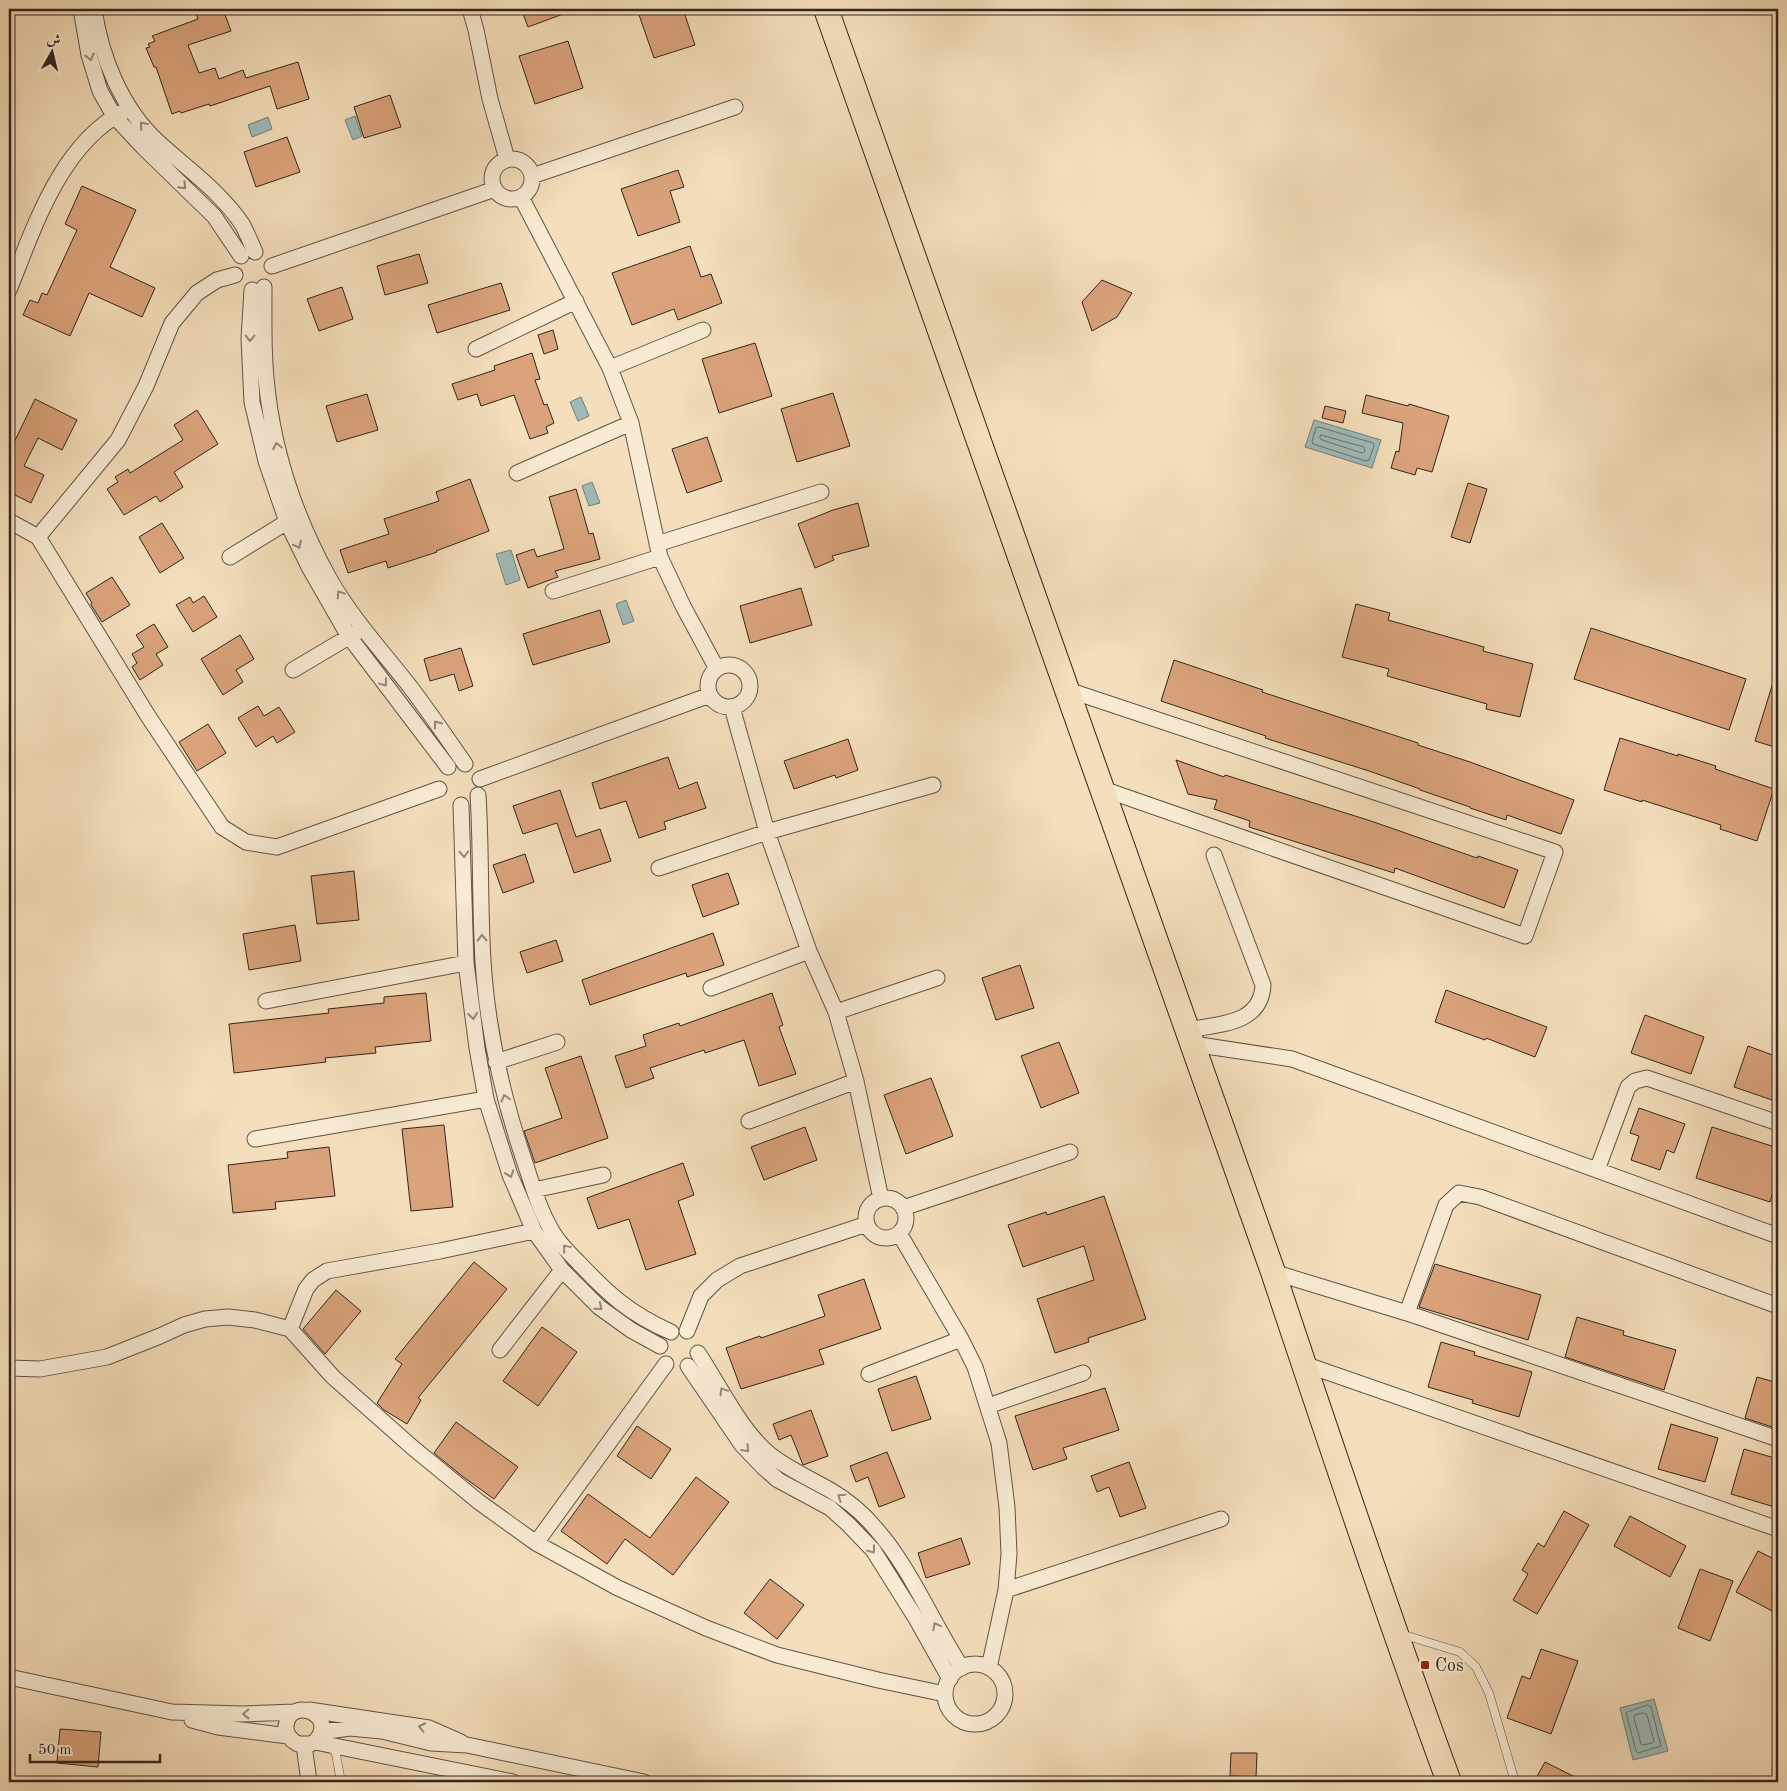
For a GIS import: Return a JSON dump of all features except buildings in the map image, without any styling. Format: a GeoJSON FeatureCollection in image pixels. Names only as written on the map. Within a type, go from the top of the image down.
{"type":"FeatureCollection","features":[{"type":"Feature","properties":{"kind":"main road"},"geometry":{"type":"LineString","coordinates":[[826,9],[1191,1037],[1273,1272],[1394,1632],[1449,1782]]}},
{"type":"Feature","properties":{"kind":"street"},"geometry":{"type":"LineString","coordinates":[[81,9],[92,64],[100,91],[114,116],[214,216],[248,254],[267,258],[272,266],[271,278],[258,288],[249,339],[252,402],[266,461],[287,522],[309,567],[348,635],[448,767]]}},
{"type":"Feature","properties":{"kind":"street"},"geometry":{"type":"LineString","coordinates":[[94,9],[97,30],[113,78],[130,108],[156,140],[181,160],[221,198],[242,224],[248,254]]}},
{"type":"Feature","properties":{"kind":"street"},"geometry":{"type":"LineString","coordinates":[[470,9],[490,99],[507,159]]}},
{"type":"Feature","properties":{"kind":"street"},"geometry":{"type":"LineString","coordinates":[[532,176],[735,107]]}},
{"type":"Feature","properties":{"kind":"street"},"geometry":{"type":"LineString","coordinates":[[9,290],[31,236],[60,176],[88,138],[114,116],[130,108]]}},
{"type":"Feature","properties":{"kind":"street"},"geometry":{"type":"LineString","coordinates":[[507,159],[516,159],[522,161],[530,169],[532,176],[532,184],[529,190],[521,197],[509,198],[502,196],[495,189],[492,176],[495,167],[500,162],[507,159]]}},
{"type":"Feature","properties":{"kind":"street"},"geometry":{"type":"LineString","coordinates":[[272,266],[495,189]]}},
{"type":"Feature","properties":{"kind":"street"},"geometry":{"type":"LineString","coordinates":[[521,197],[610,368],[631,423],[648,492],[658,550],[683,606],[717,669]]}},
{"type":"Feature","properties":{"kind":"street"},"geometry":{"type":"LineString","coordinates":[[248,254],[235,268],[235,275],[242,286],[258,288]]}},
{"type":"Feature","properties":{"kind":"street"},"geometry":{"type":"LineString","coordinates":[[38,537],[118,440],[146,386],[172,323],[197,293],[217,280],[235,275]]}},
{"type":"Feature","properties":{"kind":"street"},"geometry":{"type":"LineString","coordinates":[[258,288],[268,396],[278,453],[301,524],[330,579],[363,629],[408,685],[465,764]]}},
{"type":"Feature","properties":{"kind":"street"},"geometry":{"type":"LineString","coordinates":[[476,349],[576,301]]}},
{"type":"Feature","properties":{"kind":"street"},"geometry":{"type":"LineString","coordinates":[[610,368],[703,330]]}},
{"type":"Feature","properties":{"kind":"street"},"geometry":{"type":"LineString","coordinates":[[517,473],[631,423]]}},
{"type":"Feature","properties":{"kind":"street"},"geometry":{"type":"LineString","coordinates":[[553,591],[658,550],[821,492]]}},
{"type":"Feature","properties":{"kind":"street"},"geometry":{"type":"LineString","coordinates":[[9,521],[38,537],[148,716],[222,827],[246,842],[277,847],[439,789]]}},
{"type":"Feature","properties":{"kind":"street"},"geometry":{"type":"LineString","coordinates":[[230,557],[287,522]]}},
{"type":"Feature","properties":{"kind":"street"},"geometry":{"type":"LineString","coordinates":[[292,670],[348,635],[363,629]]}},
{"type":"Feature","properties":{"kind":"street"},"geometry":{"type":"LineString","coordinates":[[724,666],[737,667],[747,676],[750,689],[744,701],[732,707],[719,705],[710,695],[709,681],[717,669],[724,666]]}},
{"type":"Feature","properties":{"kind":"street"},"geometry":{"type":"LineString","coordinates":[[1068,690],[1555,852],[1525,936],[1103,789]]}},
{"type":"Feature","properties":{"kind":"street"},"geometry":{"type":"LineString","coordinates":[[480,779],[710,695]]}},
{"type":"Feature","properties":{"kind":"street"},"geometry":{"type":"LineString","coordinates":[[732,707],[766,832],[809,951],[836,1012],[856,1081],[881,1199]]}},
{"type":"Feature","properties":{"kind":"street"},"geometry":{"type":"LineString","coordinates":[[457,763],[465,764],[477,772],[481,788],[478,795],[468,804],[453,804],[442,796],[439,789],[440,777],[448,767],[457,763]]}},
{"type":"Feature","properties":{"kind":"street"},"geometry":{"type":"LineString","coordinates":[[658,868],[766,832],[933,785]]}},
{"type":"Feature","properties":{"kind":"street"},"geometry":{"type":"LineString","coordinates":[[478,795],[481,847],[482,940],[488,1010],[496,1062],[512,1126],[534,1190],[552,1231],[591,1276],[623,1306],[671,1332]]}},
{"type":"Feature","properties":{"kind":"street"},"geometry":{"type":"LineString","coordinates":[[461,805],[466,963],[477,1048],[486,1099],[510,1175],[534,1231],[562,1270],[598,1307],[631,1330],[660,1346]]}},
{"type":"Feature","properties":{"kind":"street"},"geometry":{"type":"LineString","coordinates":[[1191,1037],[1245,1017],[1257,1008],[1263,993],[1263,985],[1214,855]]}},
{"type":"Feature","properties":{"kind":"street"},"geometry":{"type":"LineString","coordinates":[[711,988],[809,951]]}},
{"type":"Feature","properties":{"kind":"street"},"geometry":{"type":"LineString","coordinates":[[266,1001],[466,963]]}},
{"type":"Feature","properties":{"kind":"street"},"geometry":{"type":"LineString","coordinates":[[836,1012],[937,978]]}},
{"type":"Feature","properties":{"kind":"street"},"geometry":{"type":"LineString","coordinates":[[1191,1037],[1292,1059],[1778,1236]]}},
{"type":"Feature","properties":{"kind":"street"},"geometry":{"type":"LineString","coordinates":[[496,1062],[557,1042]]}},
{"type":"Feature","properties":{"kind":"street"},"geometry":{"type":"LineString","coordinates":[[1597,1170],[1628,1087],[1635,1081],[1647,1078],[1778,1123]]}},
{"type":"Feature","properties":{"kind":"street"},"geometry":{"type":"LineString","coordinates":[[749,1121],[856,1081]]}},
{"type":"Feature","properties":{"kind":"street"},"geometry":{"type":"LineString","coordinates":[[255,1139],[486,1099]]}},
{"type":"Feature","properties":{"kind":"street"},"geometry":{"type":"LineString","coordinates":[[903,1208],[1070,1152]]}},
{"type":"Feature","properties":{"kind":"street"},"geometry":{"type":"LineString","coordinates":[[534,1190],[603,1175]]}},
{"type":"Feature","properties":{"kind":"street"},"geometry":{"type":"LineString","coordinates":[[1407,1313],[1446,1205],[1459,1193],[1480,1197],[1778,1306]]}},
{"type":"Feature","properties":{"kind":"street"},"geometry":{"type":"LineString","coordinates":[[881,1199],[895,1200],[903,1208],[906,1214],[905,1224],[899,1233],[883,1237],[871,1231],[867,1224],[867,1211],[871,1206],[881,1199]]}},
{"type":"Feature","properties":{"kind":"street"},"geometry":{"type":"LineString","coordinates":[[687,1331],[701,1296],[717,1280],[740,1266],[867,1224]]}},
{"type":"Feature","properties":{"kind":"street"},"geometry":{"type":"LineString","coordinates":[[290,1329],[306,1289],[313,1280],[327,1271],[440,1251],[534,1231]]}},
{"type":"Feature","properties":{"kind":"street"},"geometry":{"type":"LineString","coordinates":[[899,1233],[961,1339],[975,1367],[999,1443],[1003,1470],[1009,1554],[1006,1590],[989,1668]]}},
{"type":"Feature","properties":{"kind":"street"},"geometry":{"type":"LineString","coordinates":[[500,1350],[562,1270]]}},
{"type":"Feature","properties":{"kind":"street"},"geometry":{"type":"LineString","coordinates":[[1273,1272],[1407,1313],[1778,1439]]}},
{"type":"Feature","properties":{"kind":"street"},"geometry":{"type":"LineString","coordinates":[[9,1368],[40,1369],[107,1357],[184,1325],[205,1319],[228,1317],[255,1320],[290,1329],[333,1376],[412,1447],[479,1502],[536,1543],[618,1588],[706,1628],[777,1655],[878,1680],[945,1694]]}},
{"type":"Feature","properties":{"kind":"street"},"geometry":{"type":"LineString","coordinates":[[698,1353],[695,1360],[688,1366],[682,1368],[672,1367],[666,1364],[660,1355],[660,1346],[665,1335],[680,1329],[694,1336],[697,1342],[698,1353],[738,1416],[768,1453],[807,1479],[829,1490],[857,1508],[877,1530],[900,1562],[946,1644],[962,1668]]}},
{"type":"Feature","properties":{"kind":"street"},"geometry":{"type":"LineString","coordinates":[[869,1374],[961,1339]]}},
{"type":"Feature","properties":{"kind":"street"},"geometry":{"type":"LineString","coordinates":[[536,1543],[666,1364]]}},
{"type":"Feature","properties":{"kind":"street"},"geometry":{"type":"LineString","coordinates":[[1304,1364],[1778,1530]]}},
{"type":"Feature","properties":{"kind":"street"},"geometry":{"type":"LineString","coordinates":[[688,1366],[742,1445],[763,1466],[778,1480],[830,1508],[873,1550],[917,1620],[950,1679]]}},
{"type":"Feature","properties":{"kind":"street"},"geometry":{"type":"LineString","coordinates":[[988,1406],[1083,1373]]}},
{"type":"Feature","properties":{"kind":"street"},"geometry":{"type":"LineString","coordinates":[[1006,1590],[1221,1519]]}},
{"type":"Feature","properties":{"kind":"street"},"geometry":{"type":"LineString","coordinates":[[969,1665],[989,1668],[1003,1682],[1004,1702],[994,1718],[985,1723],[966,1723],[951,1712],[947,1704],[945,1694],[947,1684],[962,1668],[969,1665]]}},
{"type":"Feature","properties":{"kind":"street"},"geometry":{"type":"LineString","coordinates":[[9,1677],[172,1712],[244,1714],[301,1711],[429,1728],[467,1745]]}},
{"type":"Feature","properties":{"kind":"street"},"geometry":{"type":"LineString","coordinates":[[288,1736],[286,1723],[289,1716],[301,1711],[315,1713],[319,1718],[322,1725],[309,1782]]}},
{"type":"Feature","properties":{"kind":"street"},"geometry":{"type":"LineString","coordinates":[[172,1712],[187,1719],[218,1726],[288,1736],[298,1744],[317,1741],[350,1728],[366,1729],[431,1743],[467,1745],[644,1782]]}},
{"type":"Feature","properties":{"kind":"street"},"geometry":{"type":"LineString","coordinates":[[317,1741],[514,1782]]}},
{"type":"Feature","properties":{"kind":"lane"},"geometry":{"type":"LineString","coordinates":[[1394,1632],[1460,1652],[1476,1667],[1489,1693],[1515,1782]]}},
{"type":"Feature","properties":{"kind":"lane"},"geometry":{"type":"LineString","coordinates":[[317,1741],[336,1754],[340,1782]]}},
{"type":"Feature","properties":{"kind":"water"},"geometry":{"type":"Polygon","coordinates":[[[355,116],[362,136],[353,140],[345,120],[355,116]]]}},
{"type":"Feature","properties":{"kind":"water"},"geometry":{"type":"Polygon","coordinates":[[[268,117],[272,129],[252,137],[248,125],[268,117]]]}},
{"type":"Feature","properties":{"kind":"water"},"geometry":{"type":"Polygon","coordinates":[[[581,397],[589,416],[578,421],[570,402],[581,397]]]}},
{"type":"Feature","properties":{"kind":"water"},"geometry":{"type":"Polygon","coordinates":[[[1314,420],[1381,440],[1372,468],[1305,447],[1314,420]]]}},
{"type":"Feature","properties":{"kind":"water"},"geometry":{"type":"Polygon","coordinates":[[[592,482],[600,503],[589,506],[582,486],[592,482]]]}},
{"type":"Feature","properties":{"kind":"water"},"geometry":{"type":"Polygon","coordinates":[[[511,550],[520,580],[506,585],[496,554],[511,550]]]}},
{"type":"Feature","properties":{"kind":"water"},"geometry":{"type":"Polygon","coordinates":[[[626,600],[634,621],[623,625],[616,604],[626,600]]]}},
{"type":"Feature","properties":{"kind":"water"},"geometry":{"type":"Polygon","coordinates":[[[1654,1699],[1668,1751],[1633,1760],[1620,1708],[1654,1699]]]}},
{"type":"Feature","properties":{"kind":"place","name":"Cos"},"geometry":{"type":"Point","coordinates":[1425,1665]}}]}
